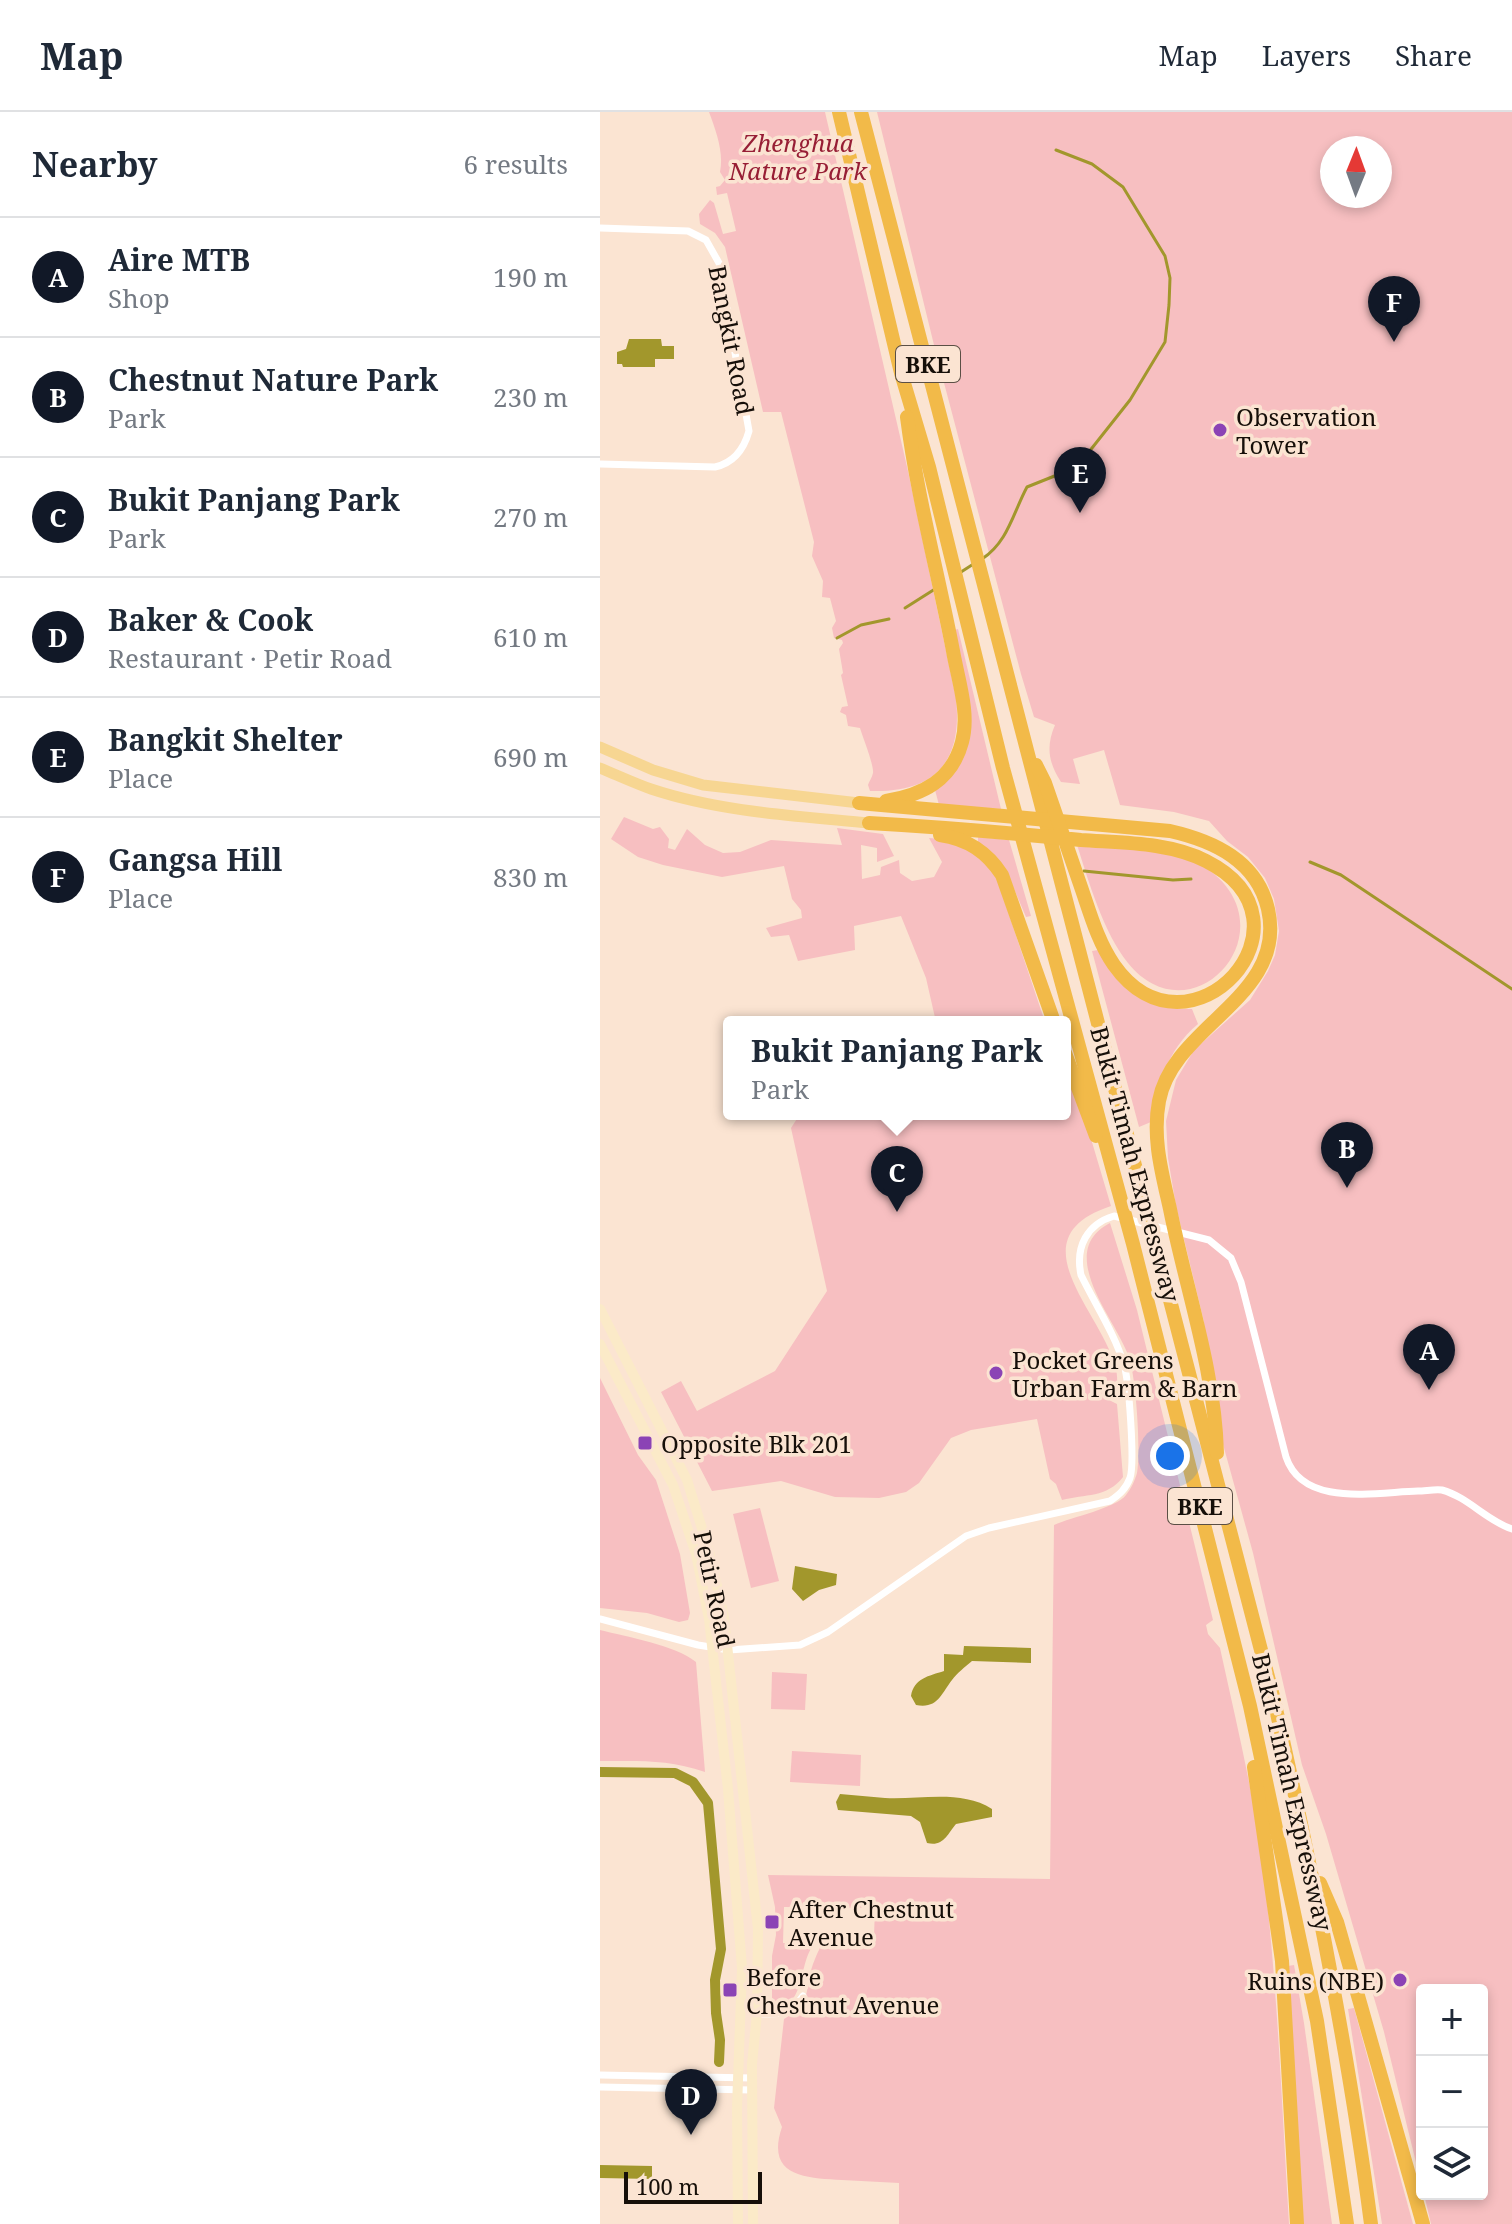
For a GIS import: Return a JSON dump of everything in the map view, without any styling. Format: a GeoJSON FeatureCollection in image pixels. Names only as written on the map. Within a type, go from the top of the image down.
{"type":"FeatureCollection","features":[{"type":"Feature","properties":{"kind":"highway","name":"Bukit Timah Expressway"},"geometry":{"type":"LineString","coordinates":[[839,112],[901,373],[929,467],[1003,768],[1070,1016]]}},
{"type":"Feature","properties":{"kind":"highway","name":"BKE"},"geometry":{"type":"LineString","coordinates":[[861,112],[1026,744],[1039,780]]}},
{"type":"Feature","properties":{"kind":"highway"},"geometry":{"type":"LineString","coordinates":[[859,803],[908,797],[936,785],[958,755],[965,724],[945,611],[914,471],[901,373]]}},
{"type":"Feature","properties":{"kind":"highway","name":"Bukit Timah Expressway"},"geometry":{"type":"LineString","coordinates":[[1039,780],[1274,1700],[1312,1865],[1340,2016],[1371,2224]]}},
{"type":"Feature","properties":{"kind":"highway"},"geometry":{"type":"LineString","coordinates":[[869,823],[953,832],[1165,847],[1192,854],[1222,869],[1236,882],[1251,914],[1254,930],[1252,946],[1233,979],[1211,994],[1192,1001],[1169,1001],[1150,996],[1126,980],[1106,951],[1089,912],[1039,780]]}},
{"type":"Feature","properties":{"kind":"highway"},"geometry":{"type":"LineString","coordinates":[[859,803],[1132,827],[1196,837],[1237,858],[1249,870],[1262,892],[1270,931],[1261,967],[1243,994],[1178,1056],[1166,1077],[1156,1121],[1158,1158],[1199,1337],[1216,1432],[1217,1482]]}},
{"type":"Feature","properties":{"kind":"highway"},"geometry":{"type":"LineString","coordinates":[[953,832],[981,851],[1002,875],[1052,1016]]}},
{"type":"Feature","properties":{"kind":"highway","name":"Bukit Timah Expressway"},"geometry":{"type":"LineString","coordinates":[[1071,1019],[1133,1244],[1250,1706],[1317,2021],[1347,2224]]}},
{"type":"Feature","properties":{"kind":"highway"},"geometry":{"type":"LineString","coordinates":[[1071,1069],[1094,1132],[1107,1148]]}},
{"type":"Feature","properties":{"kind":"highway"},"geometry":{"type":"LineString","coordinates":[[1250,1706],[1255,1776],[1282,1961],[1297,2224]]}},
{"type":"Feature","properties":{"kind":"highway"},"geometry":{"type":"LineString","coordinates":[[1312,1865],[1337,1922],[1423,2224]]}},
{"type":"Feature","properties":{"kind":"main road"},"geometry":{"type":"LineString","coordinates":[[600,747],[653,770],[703,785],[859,803]]}},
{"type":"Feature","properties":{"kind":"main road"},"geometry":{"type":"LineString","coordinates":[[600,768],[651,789],[701,802],[869,823]]}},
{"type":"Feature","properties":{"kind":"main road","name":"Petir Road"},"geometry":{"type":"LineString","coordinates":[[600,1309],[687,1480],[709,1551],[729,1650],[758,1929],[757,2014],[752,2078],[753,2224]]}},
{"type":"Feature","properties":{"kind":"main road","name":"Petir Road"},"geometry":{"type":"LineString","coordinates":[[600,1344],[673,1485],[696,1554],[712,1646],[742,1968],[738,2224]]}},
{"type":"Feature","properties":{"kind":"street","name":"Bangkit Road"},"geometry":{"type":"LineString","coordinates":[[600,228],[688,231],[706,240],[719,263],[749,431],[741,450],[724,465],[600,464]]}},
{"type":"Feature","properties":{"kind":"street"},"geometry":{"type":"LineString","coordinates":[[600,1619],[729,1650],[800,1645],[828,1632],[966,1536],[1110,1501],[1123,1490],[1132,1470],[1126,1373],[1119,1351],[1081,1275],[1079,1252],[1089,1231],[1102,1220],[1114,1216],[1209,1240],[1231,1258],[1241,1282],[1286,1457],[1292,1472],[1304,1483],[1330,1492],[1442,1490],[1495,1523],[1512,1529]]}},
{"type":"Feature","properties":{"kind":"street"},"geometry":{"type":"LineString","coordinates":[[737,1892],[740,1906],[747,1910],[753,1903],[754,1891]]}},
{"type":"Feature","properties":{"kind":"street"},"geometry":{"type":"LineString","coordinates":[[757,2014],[783,2013],[795,2007],[803,1996]]}},
{"type":"Feature","properties":{"kind":"street"},"geometry":{"type":"LineString","coordinates":[[600,2075],[752,2078]]}},
{"type":"Feature","properties":{"kind":"street"},"geometry":{"type":"LineString","coordinates":[[600,2087],[752,2090]]}},
{"type":"Feature","properties":{"kind":"green space","name":"Zhenghua Nature Park"},"geometry":{"type":"Polygon","coordinates":[[[709,112],[825,112],[908,471],[956,698],[955,740],[949,757],[940,770],[927,780],[911,786],[870,791],[868,785],[873,769],[860,728],[848,726],[846,715],[840,712],[842,707],[848,706],[841,675],[839,649],[843,643],[834,638],[832,628],[836,621],[830,598],[822,597],[823,581],[812,556],[814,542],[781,412],[763,412],[725,247],[715,233],[700,224],[699,214],[710,200],[714,203],[723,234],[736,231],[727,193],[717,195],[716,187],[725,180],[720,172],[720,149],[709,112]]]}},
{"type":"Feature","properties":{"kind":"green space"},"geometry":{"type":"Polygon","coordinates":[[[877,112],[1512,112],[1512,2224],[1431,2224],[1425,2200],[1488,2200],[1488,1984],[1416,1984],[1416,2163],[1384,2032],[1326,1834],[1302,1765],[1253,1553],[1205,1379],[1204,1322],[1176,1206],[1166,1121],[1176,1080],[1194,1050],[1250,1000],[1268,971],[1275,955],[1279,931],[1274,899],[1265,878],[1248,857],[1227,841],[1209,821],[1174,812],[1120,805],[1104,750],[1073,759],[1080,784],[1061,782],[1050,754],[1055,725],[1034,717],[934,345],[877,112]]]}},
{"type":"Feature","properties":{"kind":"green space"},"geometry":{"type":"Polygon","coordinates":[[[958,629],[1001,809],[939,805],[935,790],[965,749],[954,630],[958,629]]]}},
{"type":"Feature","properties":{"kind":"green space"},"geometry":{"type":"Polygon","coordinates":[[[624,817],[653,829],[660,827],[669,839],[668,848],[675,850],[687,829],[705,845],[723,853],[740,852],[771,840],[842,845],[837,828],[883,834],[894,856],[877,862],[877,848],[861,845],[862,879],[880,875],[881,867],[899,860],[900,873],[912,881],[934,877],[942,862],[929,838],[952,840],[966,846],[995,873],[1043,1016],[935,1016],[926,978],[901,916],[854,926],[855,950],[798,961],[789,935],[771,937],[766,928],[802,918],[801,910],[792,899],[784,866],[722,877],[638,857],[611,839],[624,817]]]}},
{"type":"Feature","properties":{"kind":"green space"},"geometry":{"type":"Polygon","coordinates":[[[978,837],[1009,840],[1031,916],[1026,917],[1006,870],[978,842],[978,837]]]}},
{"type":"Feature","properties":{"kind":"green space"},"geometry":{"type":"Polygon","coordinates":[[[1077,845],[1182,855],[1224,884],[1239,912],[1239,940],[1227,964],[1207,982],[1182,990],[1155,985],[1128,963],[1111,937],[1077,845]]]}},
{"type":"Feature","properties":{"kind":"green space"},"geometry":{"type":"Polygon","coordinates":[[[1098,950],[1115,975],[1136,994],[1162,1005],[1192,1009],[1198,1024],[1171,1057],[1161,1081],[1151,1122],[1139,1127],[1092,951],[1098,950]]]}},
{"type":"Feature","properties":{"kind":"green space"},"geometry":{"type":"Polygon","coordinates":[[[1071,1083],[1111,1206],[1083,1220],[1069,1237],[1066,1256],[1071,1277],[1107,1345],[1116,1369],[1117,1391],[1108,1391],[1107,1399],[1117,1404],[1123,1477],[1117,1484],[1103,1492],[1062,1500],[1056,1484],[1050,1479],[1037,1419],[971,1430],[951,1438],[919,1483],[906,1492],[879,1498],[835,1497],[781,1481],[712,1491],[661,1392],[681,1381],[697,1411],[775,1371],[827,1291],[791,1128],[796,1120],[1071,1120],[1071,1083]]]}},
{"type":"Feature","properties":{"kind":"green space"},"geometry":{"type":"Polygon","coordinates":[[[1110,1223],[1137,1310],[1213,1620],[1206,1625],[1208,1634],[1220,1648],[1257,1823],[1273,1968],[1289,2224],[899,2224],[899,2183],[815,2178],[792,2172],[784,2165],[778,2144],[782,2127],[774,2108],[784,2019],[794,2013],[804,2000],[822,1935],[874,1936],[875,1908],[784,1907],[783,1943],[814,1944],[796,1994],[783,2006],[772,2008],[772,1956],[776,1935],[775,1907],[768,1875],[1050,1879],[1054,1525],[1121,1500],[1137,1473],[1138,1432],[1132,1367],[1093,1286],[1088,1268],[1087,1251],[1094,1235],[1110,1223]]]}},
{"type":"Feature","properties":{"kind":"green space"},"geometry":{"type":"Polygon","coordinates":[[[600,1378],[638,1455],[656,1480],[680,1554],[690,1613],[688,1620],[679,1622],[647,1613],[600,1608],[600,1378]]]}},
{"type":"Feature","properties":{"kind":"green space"},"geometry":{"type":"Polygon","coordinates":[[[760,1508],[779,1581],[751,1588],[733,1514],[760,1508]]]}},
{"type":"Feature","properties":{"kind":"green space"},"geometry":{"type":"Polygon","coordinates":[[[600,1630],[664,1646],[696,1662],[705,1772],[666,1763],[600,1761],[600,1630]]]}},
{"type":"Feature","properties":{"kind":"green space"},"geometry":{"type":"Polygon","coordinates":[[[772,1672],[807,1674],[805,1710],[771,1709],[772,1672]]]}},
{"type":"Feature","properties":{"kind":"green space"},"geometry":{"type":"Polygon","coordinates":[[[792,1751],[861,1755],[860,1786],[790,1782],[792,1751]]]}},
{"type":"Feature","properties":{"kind":"green space"},"geometry":{"type":"Polygon","coordinates":[[[1294,1965],[1332,2224],[1302,2224],[1288,1966],[1294,1965]]]}},
{"type":"Feature","properties":{"kind":"green space"},"geometry":{"type":"Polygon","coordinates":[[[1354,2008],[1413,2224],[1382,2224],[1348,2009],[1354,2008]]]}},
{"type":"Feature","properties":{"kind":"shaded area"},"geometry":{"type":"Polygon","coordinates":[[[629,339],[661,339],[662,346],[674,346],[674,359],[655,359],[655,367],[623,367],[617,364],[617,352],[626,349],[629,339]]]}},
{"type":"Feature","properties":{"kind":"shaded area"},"geometry":{"type":"Polygon","coordinates":[[[795,1566],[837,1574],[836,1585],[819,1590],[803,1601],[792,1589],[795,1566]]]}},
{"type":"Feature","properties":{"kind":"shaded area"},"geometry":{"type":"Polygon","coordinates":[[[964,1646],[1031,1648],[1031,1663],[972,1661],[956,1675],[934,1703],[916,1705],[911,1696],[915,1685],[944,1671],[944,1654],[963,1655],[964,1646]]]}},
{"type":"Feature","properties":{"kind":"shaded area"},"geometry":{"type":"Polygon","coordinates":[[[840,1794],[967,1799],[992,1809],[992,1817],[956,1824],[941,1842],[932,1844],[927,1843],[920,1822],[911,1816],[838,1810],[836,1802],[840,1794]]]}},
{"type":"Feature","properties":{"kind":"shaded area"},"geometry":{"type":"Polygon","coordinates":[[[600,2165],[652,2166],[652,2179],[600,2178],[600,2165]]]}},
{"type":"Feature","properties":{"kind":"waterway"},"geometry":{"type":"LineString","coordinates":[[982,559],[1004,536],[1027,487],[1077,467],[1130,400],[1165,342],[1170,278],[1165,256],[1123,187],[1092,164],[1056,150]]}},
{"type":"Feature","properties":{"kind":"waterway"},"geometry":{"type":"LineString","coordinates":[[961,572],[975,563]]}},
{"type":"Feature","properties":{"kind":"waterway"},"geometry":{"type":"LineString","coordinates":[[905,608],[935,589]]}},
{"type":"Feature","properties":{"kind":"waterway"},"geometry":{"type":"LineString","coordinates":[[837,638],[861,625],[889,619]]}},
{"type":"Feature","properties":{"kind":"waterway"},"geometry":{"type":"LineString","coordinates":[[1310,862],[1341,875],[1512,989]]}},
{"type":"Feature","properties":{"kind":"waterway"},"geometry":{"type":"LineString","coordinates":[[1084,871],[1191,879]]}},
{"type":"Feature","properties":{"kind":"waterway"},"geometry":{"type":"LineString","coordinates":[[600,1772],[675,1773],[693,1782],[708,1803],[721,1949],[715,1980],[719,2062]]}},
{"type":"Feature","properties":{"kind":"place","name":"Gangsa Hill"},"geometry":{"type":"Point","coordinates":[1394,342]}},
{"type":"Feature","properties":{"kind":"place","name":"Observation Tower"},"geometry":{"type":"Point","coordinates":[1220,430]}},
{"type":"Feature","properties":{"kind":"place","name":"Bangkit Shelter"},"geometry":{"type":"Point","coordinates":[1080,513]}},
{"type":"Feature","properties":{"kind":"place","name":"Chestnut Nature Park"},"geometry":{"type":"Point","coordinates":[1347,1188]}},
{"type":"Feature","properties":{"kind":"place","name":"Bukit Panjang Park"},"geometry":{"type":"Point","coordinates":[897,1212]}},
{"type":"Feature","properties":{"kind":"place","name":"Pocket Greens Urban Farm & Barn"},"geometry":{"type":"Point","coordinates":[996,1373]}},
{"type":"Feature","properties":{"kind":"place","name":"Aire MTB"},"geometry":{"type":"Point","coordinates":[1429,1390]}},
{"type":"Feature","properties":{"kind":"place","name":"Opposite Blk 201"},"geometry":{"type":"Point","coordinates":[645,1443]}},
{"type":"Feature","properties":{"kind":"place","name":"After Chestnut Avenue"},"geometry":{"type":"Point","coordinates":[772,1922]}},
{"type":"Feature","properties":{"kind":"place","name":"Ruins (NBE)"},"geometry":{"type":"Point","coordinates":[1400,1980]}},
{"type":"Feature","properties":{"kind":"place","name":"Before Chestnut Avenue"},"geometry":{"type":"Point","coordinates":[730,1990]}},
{"type":"Feature","properties":{"kind":"place","name":"Baker & Cook"},"geometry":{"type":"Point","coordinates":[691,2135]}}]}
